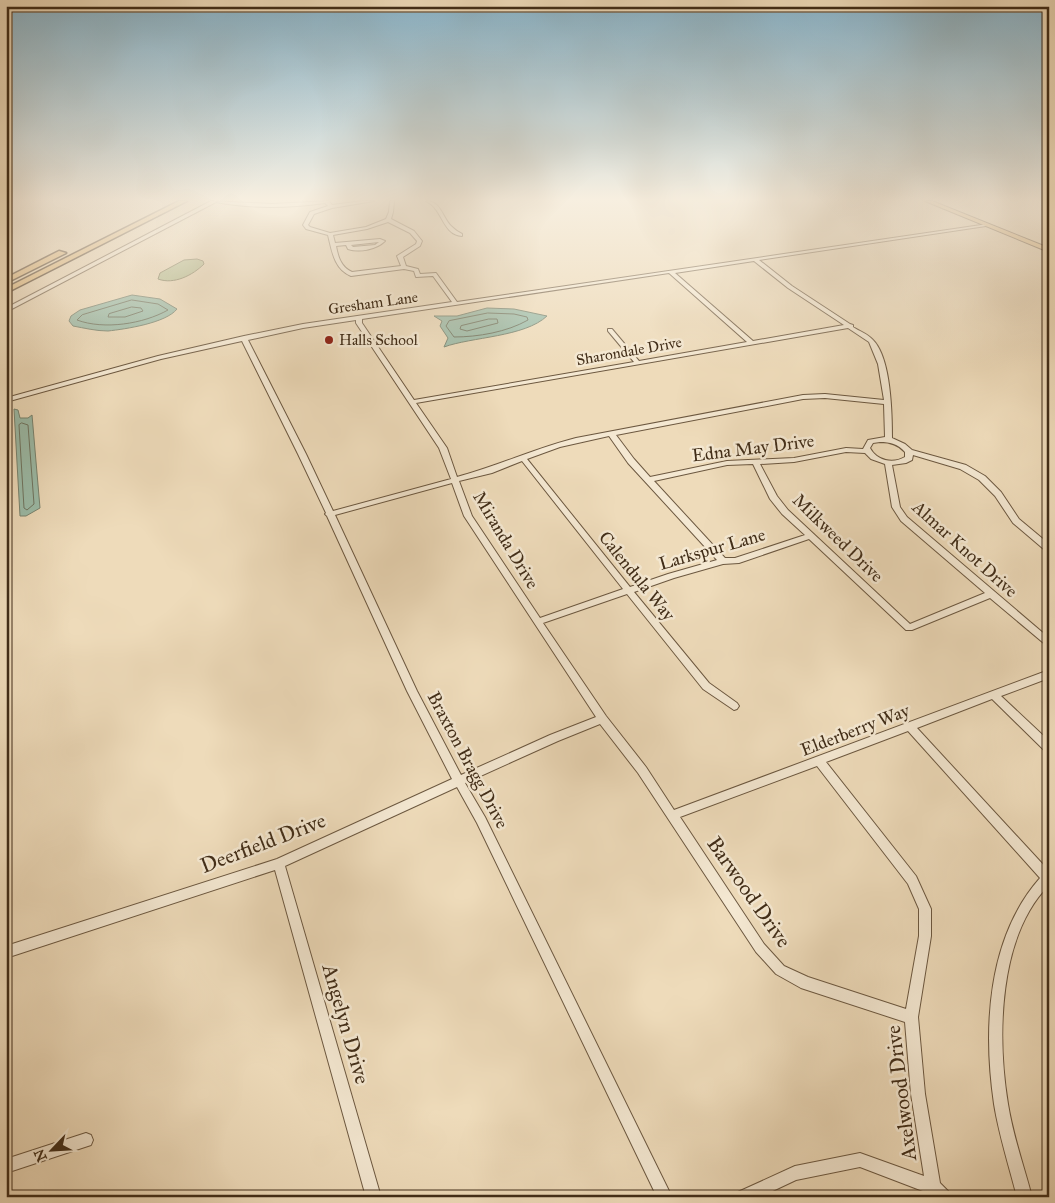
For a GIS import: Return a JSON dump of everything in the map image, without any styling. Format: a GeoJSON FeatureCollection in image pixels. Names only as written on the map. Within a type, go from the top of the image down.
{"type":"FeatureCollection","features":[{"type":"Feature","properties":{"kind":"highway"},"geometry":{"type":"LineString","coordinates":[[6,281],[53,257]]}},
{"type":"Feature","properties":{"kind":"highway"},"geometry":{"type":"LineString","coordinates":[[6,291],[73,257]]}},
{"type":"Feature","properties":{"kind":"street"},"geometry":{"type":"LineString","coordinates":[[6,310],[108,257]]}},
{"type":"Feature","properties":{"kind":"street"},"geometry":{"type":"LineString","coordinates":[[337,257],[348,273],[404,267],[416,271],[432,270],[456,304]]}},
{"type":"Feature","properties":{"kind":"street"},"geometry":{"type":"LineString","coordinates":[[400,257],[404,267]]}},
{"type":"Feature","properties":{"kind":"street","name":"Gresham Lane"},"geometry":{"type":"LineString","coordinates":[[6,400],[160,357],[303,326],[775,257]]}},
{"type":"Feature","properties":{"kind":"street"},"geometry":{"type":"LineString","coordinates":[[756,260],[831,315],[851,326],[871,341],[878,353],[884,373],[888,440]]}},
{"type":"Feature","properties":{"kind":"street"},"geometry":{"type":"LineString","coordinates":[[671,272],[751,343]]}},
{"type":"Feature","properties":{"kind":"street","name":"Miranda Drive"},"geometry":{"type":"LineString","coordinates":[[359,318],[360,324],[443,448],[468,516],[602,719],[642,770]]}},
{"type":"Feature","properties":{"kind":"street","name":"Sharondale Drive"},"geometry":{"type":"LineString","coordinates":[[412,402],[851,326]]}},
{"type":"Feature","properties":{"kind":"street"},"geometry":{"type":"LineString","coordinates":[[610,330],[638,362]]}},
{"type":"Feature","properties":{"kind":"street","name":"Braxton Bragg Drive"},"geometry":{"type":"LineString","coordinates":[[244,338],[330,514],[385,637],[459,783],[481,820],[665,1197]]}},
{"type":"Feature","properties":{"kind":"street"},"geometry":{"type":"LineString","coordinates":[[330,514],[455,481],[557,445],[610,433],[803,397],[825,396],[886,402]]}},
{"type":"Feature","properties":{"kind":"street"},"geometry":{"type":"LineString","coordinates":[[610,433],[631,461],[723,561]]}},
{"type":"Feature","properties":{"kind":"street"},"geometry":{"type":"LineString","coordinates":[[909,452],[909,458],[906,460],[888,463],[874,458],[866,450],[867,444],[870,441],[888,440],[903,445],[909,452],[963,467],[982,478],[998,494],[1016,521],[1049,549]]}},
{"type":"Feature","properties":{"kind":"street","name":"Edna May Drive"},"geometry":{"type":"LineString","coordinates":[[648,480],[719,464],[803,459],[832,452],[866,450]]}},
{"type":"Feature","properties":{"kind":"street","name":"Calendula Way"},"geometry":{"type":"LineString","coordinates":[[523,458],[706,686],[734,706]]}},
{"type":"Feature","properties":{"kind":"street","name":"Milkweed Drive"},"geometry":{"type":"LineString","coordinates":[[756,462],[779,505],[908,628],[990,594]]}},
{"type":"Feature","properties":{"kind":"street","name":"Almar Knot Drive"},"geometry":{"type":"LineString","coordinates":[[888,463],[896,507],[904,519],[1049,643]]}},
{"type":"Feature","properties":{"kind":"street","name":"Larkspur Lane"},"geometry":{"type":"LineString","coordinates":[[537,622],[723,561],[736,560],[811,536]]}},
{"type":"Feature","properties":{"kind":"street","name":"Elderberry Way"},"geometry":{"type":"LineString","coordinates":[[673,815],[1049,674]]}},
{"type":"Feature","properties":{"kind":"street"},"geometry":{"type":"LineString","coordinates":[[994,695],[1049,748]]}},
{"type":"Feature","properties":{"kind":"street","name":"Deerfield Drive"},"geometry":{"type":"LineString","coordinates":[[6,952],[280,863],[602,719]]}},
{"type":"Feature","properties":{"kind":"street"},"geometry":{"type":"LineString","coordinates":[[910,727],[1048,878],[1029,899],[1007,945],[998,996],[997,1054],[1001,1104],[1026,1197]]}},
{"type":"Feature","properties":{"kind":"street","name":"Axelwood Drive"},"geometry":{"type":"LineString","coordinates":[[819,761],[912,880],[925,909],[925,936],[911,1017],[918,1094],[939,1192]]}},
{"type":"Feature","properties":{"kind":"street","name":"Barwood Drive"},"geometry":{"type":"LineString","coordinates":[[642,770],[760,948],[780,970],[806,983],[911,1017]]}},
{"type":"Feature","properties":{"kind":"street","name":"Angelyn Drive"},"geometry":{"type":"LineString","coordinates":[[280,863],[374,1197]]}},
{"type":"Feature","properties":{"kind":"street"},"geometry":{"type":"LineString","coordinates":[[6,1166],[86,1140]]}},
{"type":"Feature","properties":{"kind":"street"},"geometry":{"type":"LineString","coordinates":[[743,1197],[794,1174],[860,1160],[939,1192]]}},
{"type":"Feature","properties":{"kind":"shaded area"},"geometry":{"type":"Polygon","coordinates":[[[197,259],[203,261],[204,264],[189,275],[170,281],[158,279],[160,273],[184,260],[197,259]]]}},
{"type":"Feature","properties":{"kind":"water"},"geometry":{"type":"Polygon","coordinates":[[[132,295],[160,299],[177,309],[172,314],[155,322],[108,331],[73,326],[69,321],[71,316],[80,310],[132,295]]]}},
{"type":"Feature","properties":{"kind":"water"},"geometry":{"type":"Polygon","coordinates":[[[487,308],[514,309],[547,316],[537,323],[512,332],[444,347],[448,338],[440,326],[442,321],[434,316],[457,316],[487,308]]]}},
{"type":"Feature","properties":{"kind":"water"},"geometry":{"type":"Polygon","coordinates":[[[14,409],[18,410],[20,418],[28,418],[32,415],[40,508],[26,516],[20,516],[14,409]]]}},
{"type":"Feature","properties":{"kind":"place","name":"Halls School"},"geometry":{"type":"Point","coordinates":[329,340]}}]}
